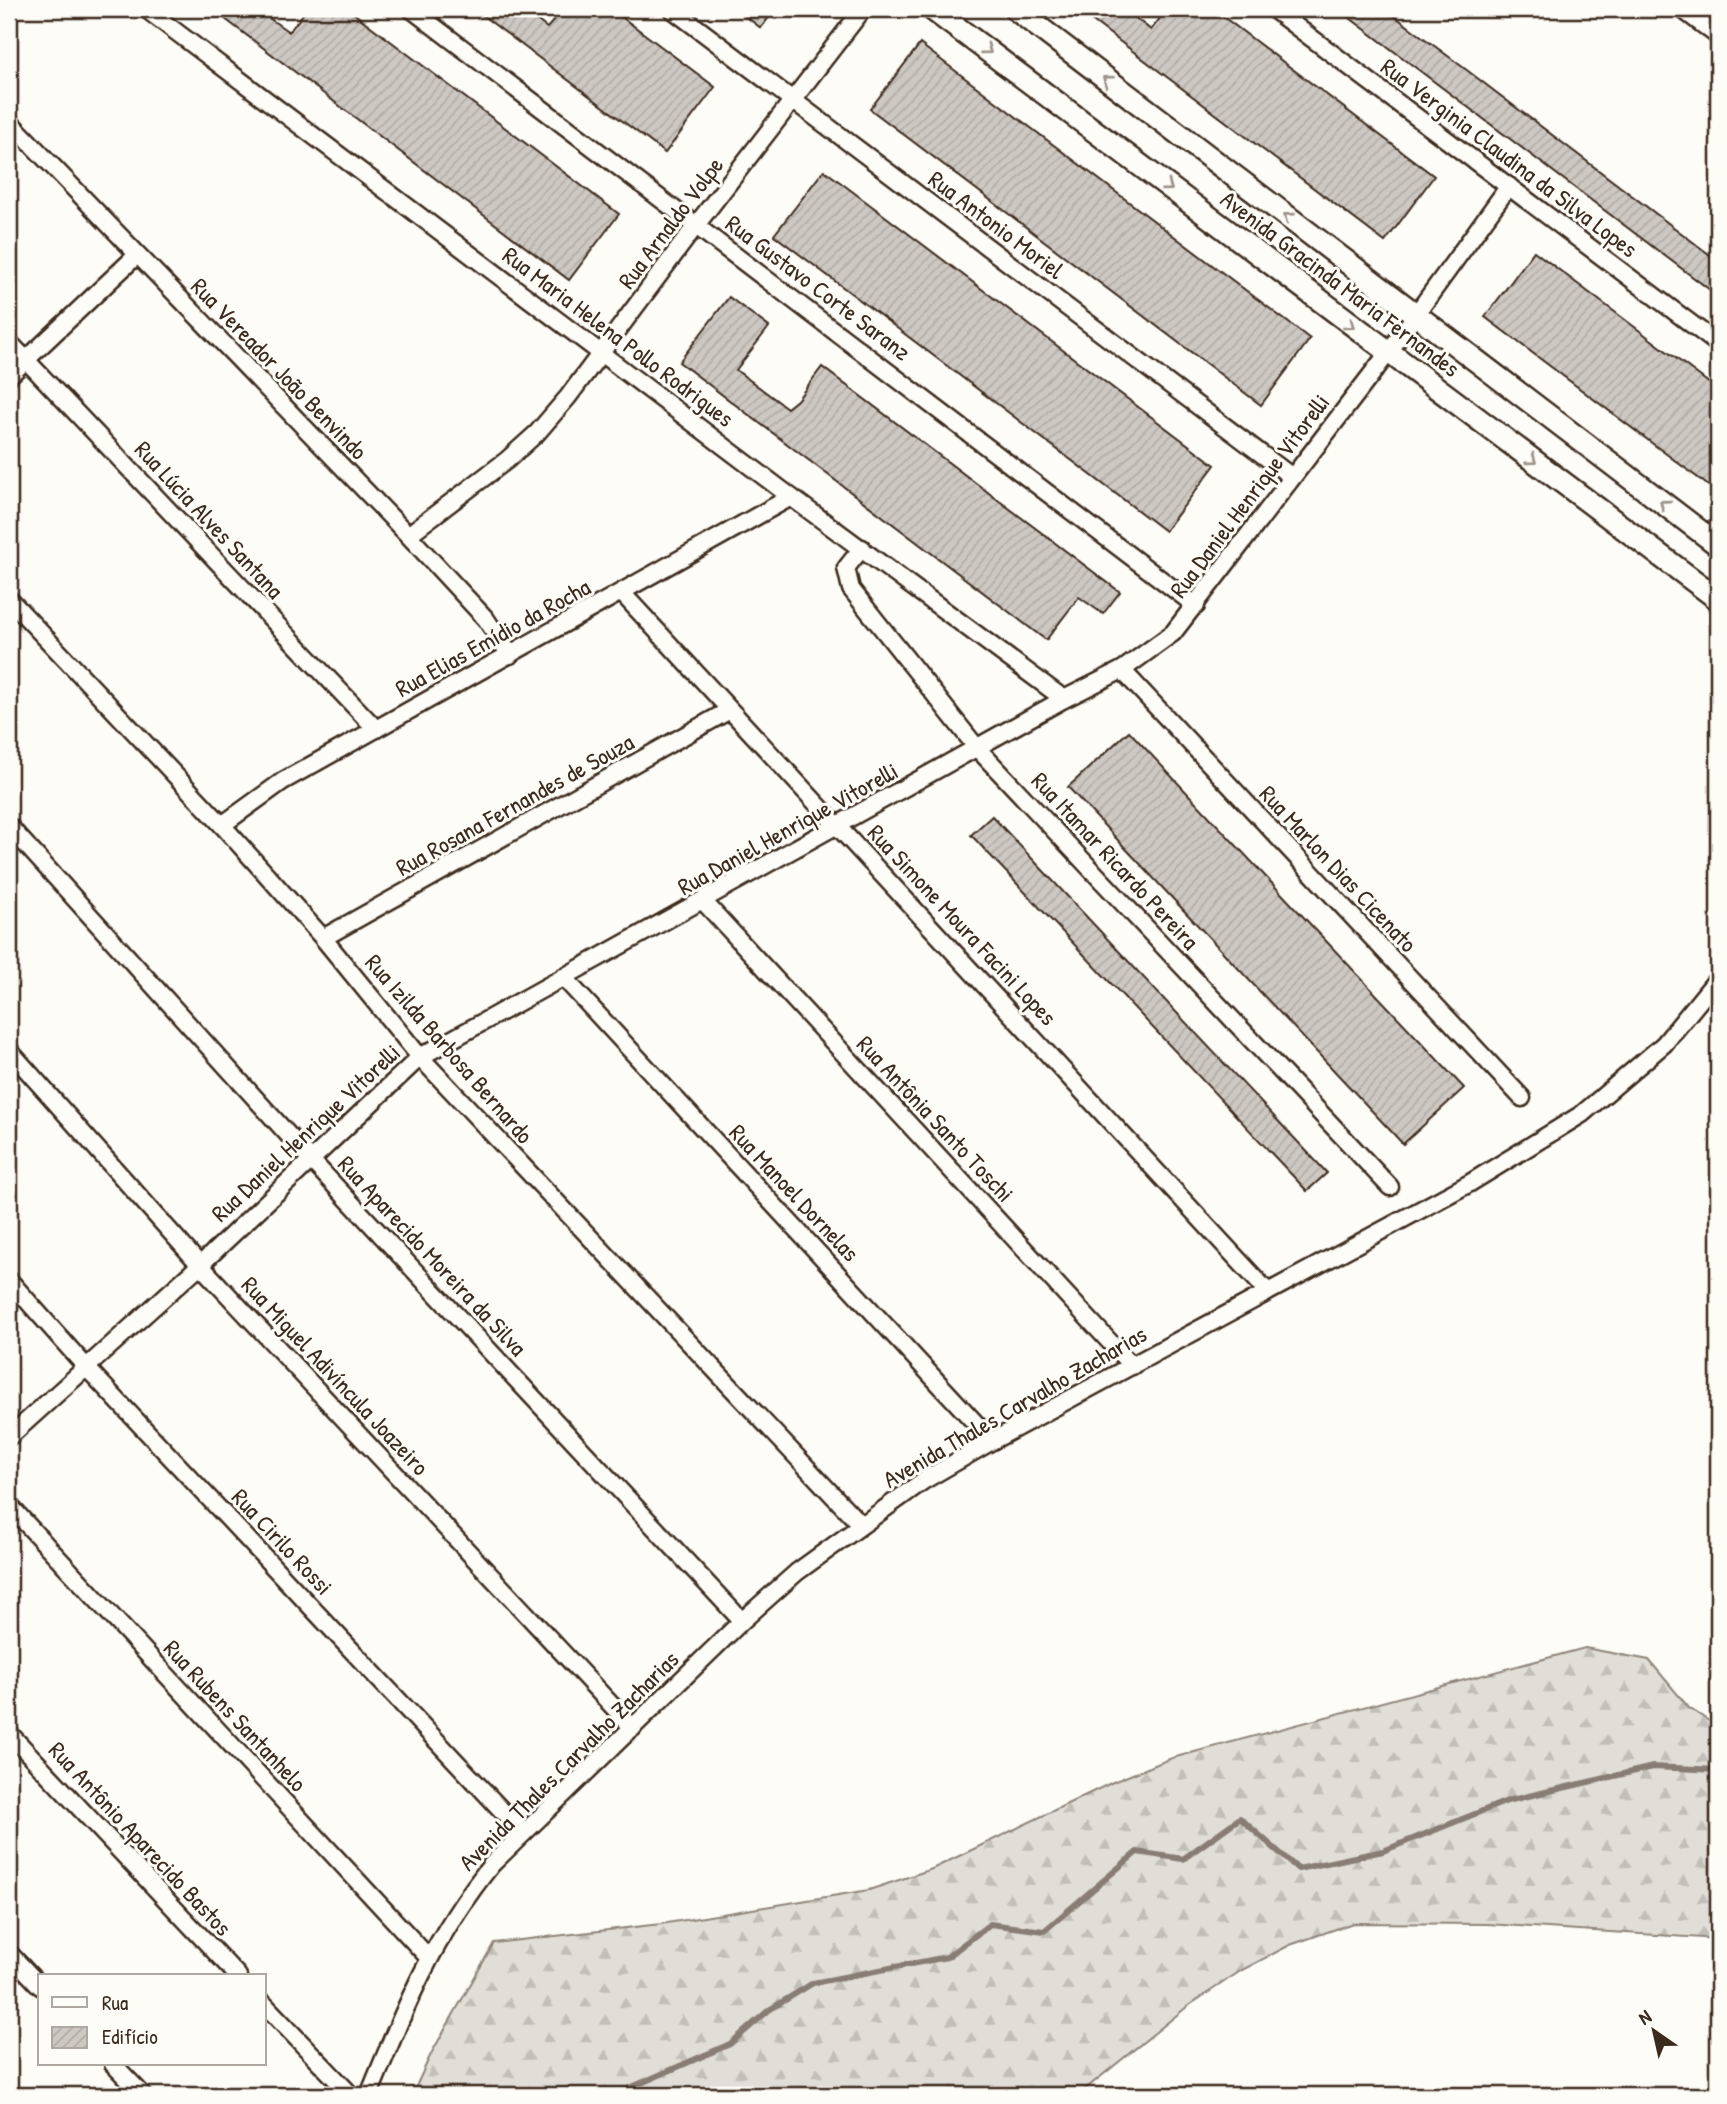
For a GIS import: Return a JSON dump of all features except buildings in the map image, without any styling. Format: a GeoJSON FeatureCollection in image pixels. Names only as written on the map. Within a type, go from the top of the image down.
{"type":"FeatureCollection","features":[{"type":"Feature","properties":{"kind":"street","name":"Rua Maria Helena Pollo Rodrigues"},"geometry":{"type":"LineString","coordinates":[[146,9],[791,497],[1064,699]]}},
{"type":"Feature","properties":{"kind":"street","name":"Rua Gustavo Corte Saranz"},"geometry":{"type":"LineString","coordinates":[[411,9],[1196,606]]}},
{"type":"Feature","properties":{"kind":"street","name":"Rua Antonio Moriel"},"geometry":{"type":"LineString","coordinates":[[672,9],[1292,477]]}},
{"type":"Feature","properties":{"kind":"street","name":"Rua Arnaldo Volpe"},"geometry":{"type":"LineString","coordinates":[[408,535],[475,487],[527,442],[603,354],[697,224],[863,9]]}},
{"type":"Feature","properties":{"kind":"street","name":"Avenida Gracinda Maria Fernandes"},"geometry":{"type":"LineString","coordinates":[[932,9],[1718,599]]}},
{"type":"Feature","properties":{"kind":"street","name":"Avenida Gracinda Maria Fernandes"},"geometry":{"type":"LineString","coordinates":[[1015,9],[1718,545]]}},
{"type":"Feature","properties":{"kind":"street","name":"Rua Verginia Claudina da Silva Lopes"},"geometry":{"type":"LineString","coordinates":[[1273,9],[1718,344]]}},
{"type":"Feature","properties":{"kind":"street"},"geometry":{"type":"LineString","coordinates":[[1682,9],[1718,36]]}},
{"type":"Feature","properties":{"kind":"street","name":"Rua Vereador João Benvindo"},"geometry":{"type":"LineString","coordinates":[[9,121],[408,535],[486,619],[510,655]]}},
{"type":"Feature","properties":{"kind":"street","name":"Rua Daniel Henrique Vitorelli"},"geometry":{"type":"LineString","coordinates":[[9,1437],[200,1265],[420,1057],[704,902],[1064,699],[1122,670],[1174,633],[1388,353],[1509,186]]}},
{"type":"Feature","properties":{"kind":"street"},"geometry":{"type":"LineString","coordinates":[[9,376],[137,255]]}},
{"type":"Feature","properties":{"kind":"street","name":"Rua Lúcia Alves Santana"},"geometry":{"type":"LineString","coordinates":[[9,342],[376,729]]}},
{"type":"Feature","properties":{"kind":"street","name":"Rua Elias Emídio da Rocha"},"geometry":{"type":"LineString","coordinates":[[222,825],[282,781],[791,497]]}},
{"type":"Feature","properties":{"kind":"street","name":"Rua Itamar Ricardo Pereira"},"geometry":{"type":"LineString","coordinates":[[862,548],[846,568],[851,589],[977,748],[1390,1187]]}},
{"type":"Feature","properties":{"kind":"street","name":"Rua Simone Moura Facini Lopes"},"geometry":{"type":"LineString","coordinates":[[622,593],[728,711],[839,824],[1267,1291]]}},
{"type":"Feature","properties":{"kind":"street","name":"Rua Izilda Barbosa Bernardo"},"geometry":{"type":"LineString","coordinates":[[9,601],[222,825],[323,938],[420,1057],[860,1524]]}},
{"type":"Feature","properties":{"kind":"street","name":"Rua Marlon Dias Cicenato"},"geometry":{"type":"LineString","coordinates":[[1122,670],[1522,1098]]}},
{"type":"Feature","properties":{"kind":"street","name":"Rua Rosana Fernandes de Souza"},"geometry":{"type":"LineString","coordinates":[[323,938],[728,711]]}},
{"type":"Feature","properties":{"kind":"street","name":"Rua Aparecido Moreira da Silva"},"geometry":{"type":"LineString","coordinates":[[9,826],[311,1160],[742,1621]]}},
{"type":"Feature","properties":{"kind":"street","name":"Rua Antônia Santo Toschi"},"geometry":{"type":"LineString","coordinates":[[704,902],[1132,1366]]}},
{"type":"Feature","properties":{"kind":"street","name":"Rua Manoel Dornelas"},"geometry":{"type":"LineString","coordinates":[[563,977],[992,1441]]}},
{"type":"Feature","properties":{"kind":"street","name":"Avenida Thales Carvalho Zacharias"},"geometry":{"type":"LineString","coordinates":[[369,2095],[428,1958],[464,1899],[523,1833],[742,1621],[797,1572],[923,1481],[1470,1182],[1582,1114],[1664,1044],[1718,978]]}},
{"type":"Feature","properties":{"kind":"street","name":"Rua Miguel Adivíncula Joazeiro"},"geometry":{"type":"LineString","coordinates":[[9,1050],[200,1265],[633,1728]]}},
{"type":"Feature","properties":{"kind":"street","name":"Rua Cirilo Rossi"},"geometry":{"type":"LineString","coordinates":[[9,1280],[86,1367],[523,1833]]}},
{"type":"Feature","properties":{"kind":"street","name":"Rua Rubens Santanhelo"},"geometry":{"type":"LineString","coordinates":[[9,1505],[428,1958]]}},
{"type":"Feature","properties":{"kind":"street","name":"Rua Antônio Aparecido Bastos"},"geometry":{"type":"LineString","coordinates":[[9,1733],[236,1974]]}},
{"type":"Feature","properties":{"kind":"street"},"geometry":{"type":"LineString","coordinates":[[9,1953],[38,1984]]}},
{"type":"Feature","properties":{"kind":"street"},"geometry":{"type":"LineString","coordinates":[[266,2006],[351,2095]]}},
{"type":"Feature","properties":{"kind":"street"},"geometry":{"type":"LineString","coordinates":[[115,2066],[143,2095]]}},
{"type":"Feature","properties":{"kind":"green space"},"geometry":{"type":"Polygon","coordinates":[[[1585,1648],[1649,1660],[1689,1708],[1718,1727],[1718,1939],[1487,1924],[1353,1923],[1290,1945],[1242,1970],[1188,2006],[1084,2090],[1067,2095],[412,2095],[431,2054],[494,1943],[661,1924],[869,1890],[932,1869],[1113,1782],[1172,1758],[1585,1648]]]}},
{"type":"Feature","properties":{"kind":"waterway"},"geometry":{"type":"LineString","coordinates":[[600,2095],[623,2091],[730,2044],[769,2010],[813,1983],[947,1957],[990,1924],[1044,1931],[1137,1852],[1183,1859],[1240,1818],[1298,1869],[1383,1851],[1507,1801],[1653,1767],[1718,1770]]}}]}
